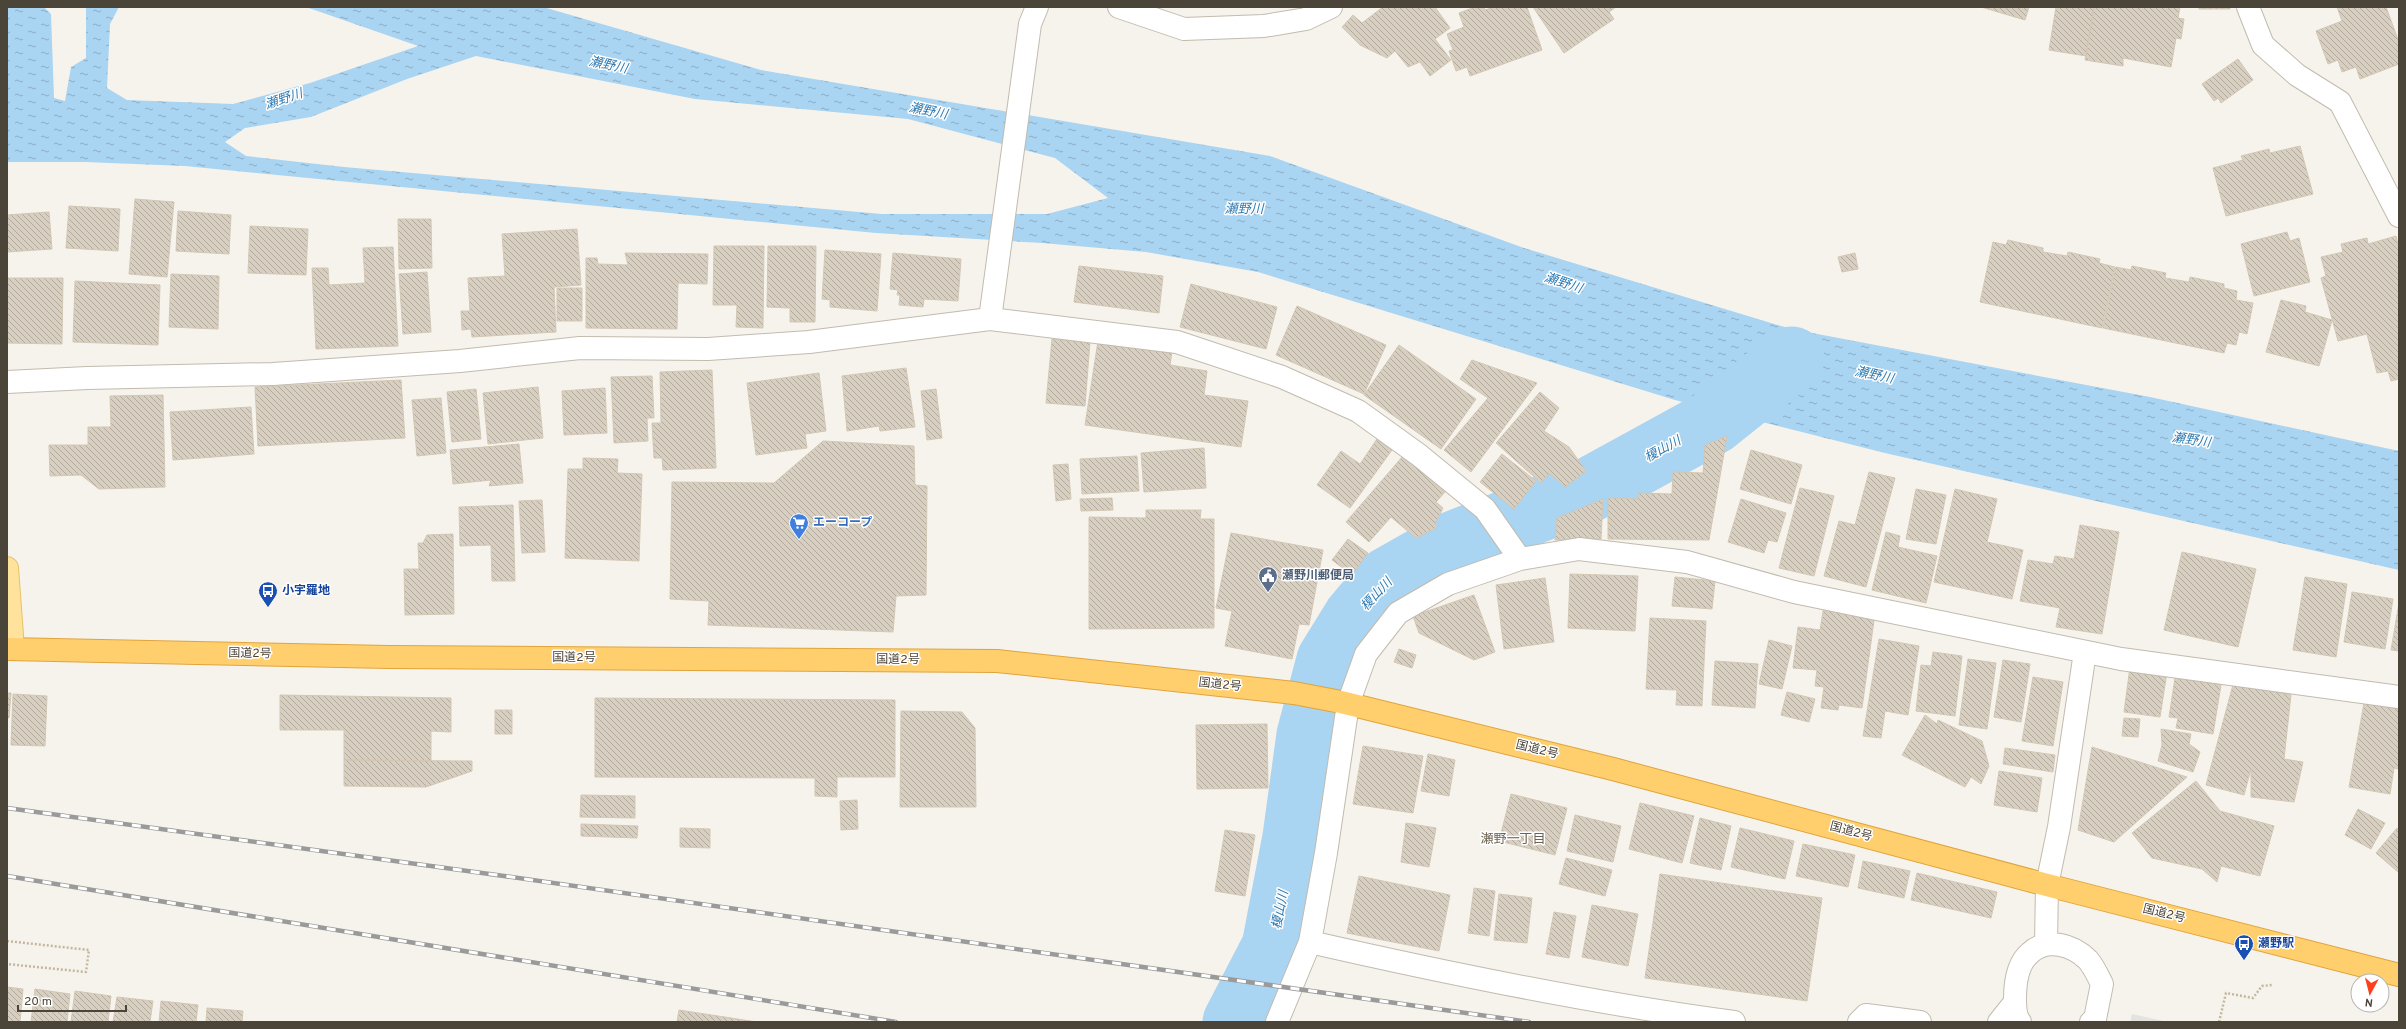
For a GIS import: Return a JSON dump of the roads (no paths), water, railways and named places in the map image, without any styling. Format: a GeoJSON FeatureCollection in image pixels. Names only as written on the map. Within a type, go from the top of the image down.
{"type":"FeatureCollection","features":[{"type":"Feature","properties":{"kind":"highway","name":"国道2号"},"geometry":{"type":"LineString","coordinates":[[10,649],[397,657],[997,661],[1294,693],[1345,703],[1612,769],[2047,884],[2399,974]]}},
{"type":"Feature","properties":{"kind":"main road"},"geometry":{"type":"LineString","coordinates":[[7,568],[10,649]]}},
{"type":"Feature","properties":{"kind":"street"},"geometry":{"type":"LineString","coordinates":[[1119,7],[1184,29],[1264,26],[1306,19],[1331,7]]}},
{"type":"Feature","properties":{"kind":"street"},"geometry":{"type":"LineString","coordinates":[[2248,7],[2263,45],[2297,75],[2340,102],[2399,216]]}},
{"type":"Feature","properties":{"kind":"street"},"geometry":{"type":"LineString","coordinates":[[990,319],[1034,16]]}},
{"type":"Feature","properties":{"kind":"street"},"geometry":{"type":"LineString","coordinates":[[7,382],[87,378],[273,374],[460,361],[580,348],[708,349],[809,342],[990,319],[1177,342],[1282,377],[1358,411],[1419,455],[1485,509],[1520,559]]}},
{"type":"Feature","properties":{"kind":"street"},"geometry":{"type":"LineString","coordinates":[[1277,1022],[1310,942],[1326,853],[1345,703],[1366,654],[1398,613],[1448,584],[1520,559],[1579,549],[1687,562],[1794,592],[2121,659],[2399,697]]}},
{"type":"Feature","properties":{"kind":"street"},"geometry":{"type":"LineString","coordinates":[[2046,944],[2047,884],[2058,827],[2086,652]]}},
{"type":"Feature","properties":{"kind":"street"},"geometry":{"type":"LineString","coordinates":[[1310,942],[1441,972],[1668,1013],[1734,1022]]}},
{"type":"Feature","properties":{"kind":"street"},"geometry":{"type":"LineString","coordinates":[[1999,1022],[2018,1012],[2018,973],[2030,953],[2046,944],[2076,949],[2089,961],[2102,984],[2095,1019],[2092,1022]]}},
{"type":"Feature","properties":{"kind":"street"},"geometry":{"type":"LineString","coordinates":[[1859,1022],[1866,1015],[1920,1022]]}},
{"type":"Feature","properties":{"kind":"water","name":"瀬野川"},"geometry":{"type":"Polygon","coordinates":[[[7,7],[44,7],[51,14],[54,98],[65,101],[71,67],[86,58],[86,7],[119,7],[110,24],[107,88],[127,100],[233,104],[310,83],[418,46],[306,7],[543,7],[761,70],[1270,156],[1524,248],[1791,329],[2150,397],[2399,451],[2399,570],[1885,453],[1675,400],[1258,272],[1146,252],[1042,243],[876,233],[185,166],[85,162],[7,162],[7,7]],[[476,56],[407,79],[311,117],[245,128],[225,142],[246,156],[344,167],[882,214],[1047,214],[1108,198],[1055,158],[908,119],[695,99],[476,56]]]}},
{"type":"Feature","properties":{"kind":"waterway","name":"榎山川"},"geometry":{"type":"LineString","coordinates":[[1235,1022],[1274,947],[1295,837],[1309,735],[1329,660],[1355,618],[1387,580],[1447,546],[1589,490],[1713,422],[1792,359]]}},
{"type":"Feature","properties":{"kind":"railway"},"geometry":{"type":"LineString","coordinates":[[7,808],[504,876],[1529,1022]]}},
{"type":"Feature","properties":{"kind":"railway"},"geometry":{"type":"LineString","coordinates":[[7,876],[896,1022]]}},
{"type":"Feature","properties":{"kind":"place","name":"エーコープ"},"geometry":{"type":"Point","coordinates":[799,540]}},
{"type":"Feature","properties":{"kind":"place","name":"瀬野川郵便局"},"geometry":{"type":"Point","coordinates":[1268,593]}},
{"type":"Feature","properties":{"kind":"place","name":"小宇羅地"},"geometry":{"type":"Point","coordinates":[268,608]}},
{"type":"Feature","properties":{"kind":"place","name":"瀬野駅"},"geometry":{"type":"Point","coordinates":[2244,961]}},
{"type":"Feature","properties":{"kind":"district","name":"瀬野一丁目"},"geometry":{"type":"Point","coordinates":[1513,840]}}]}
